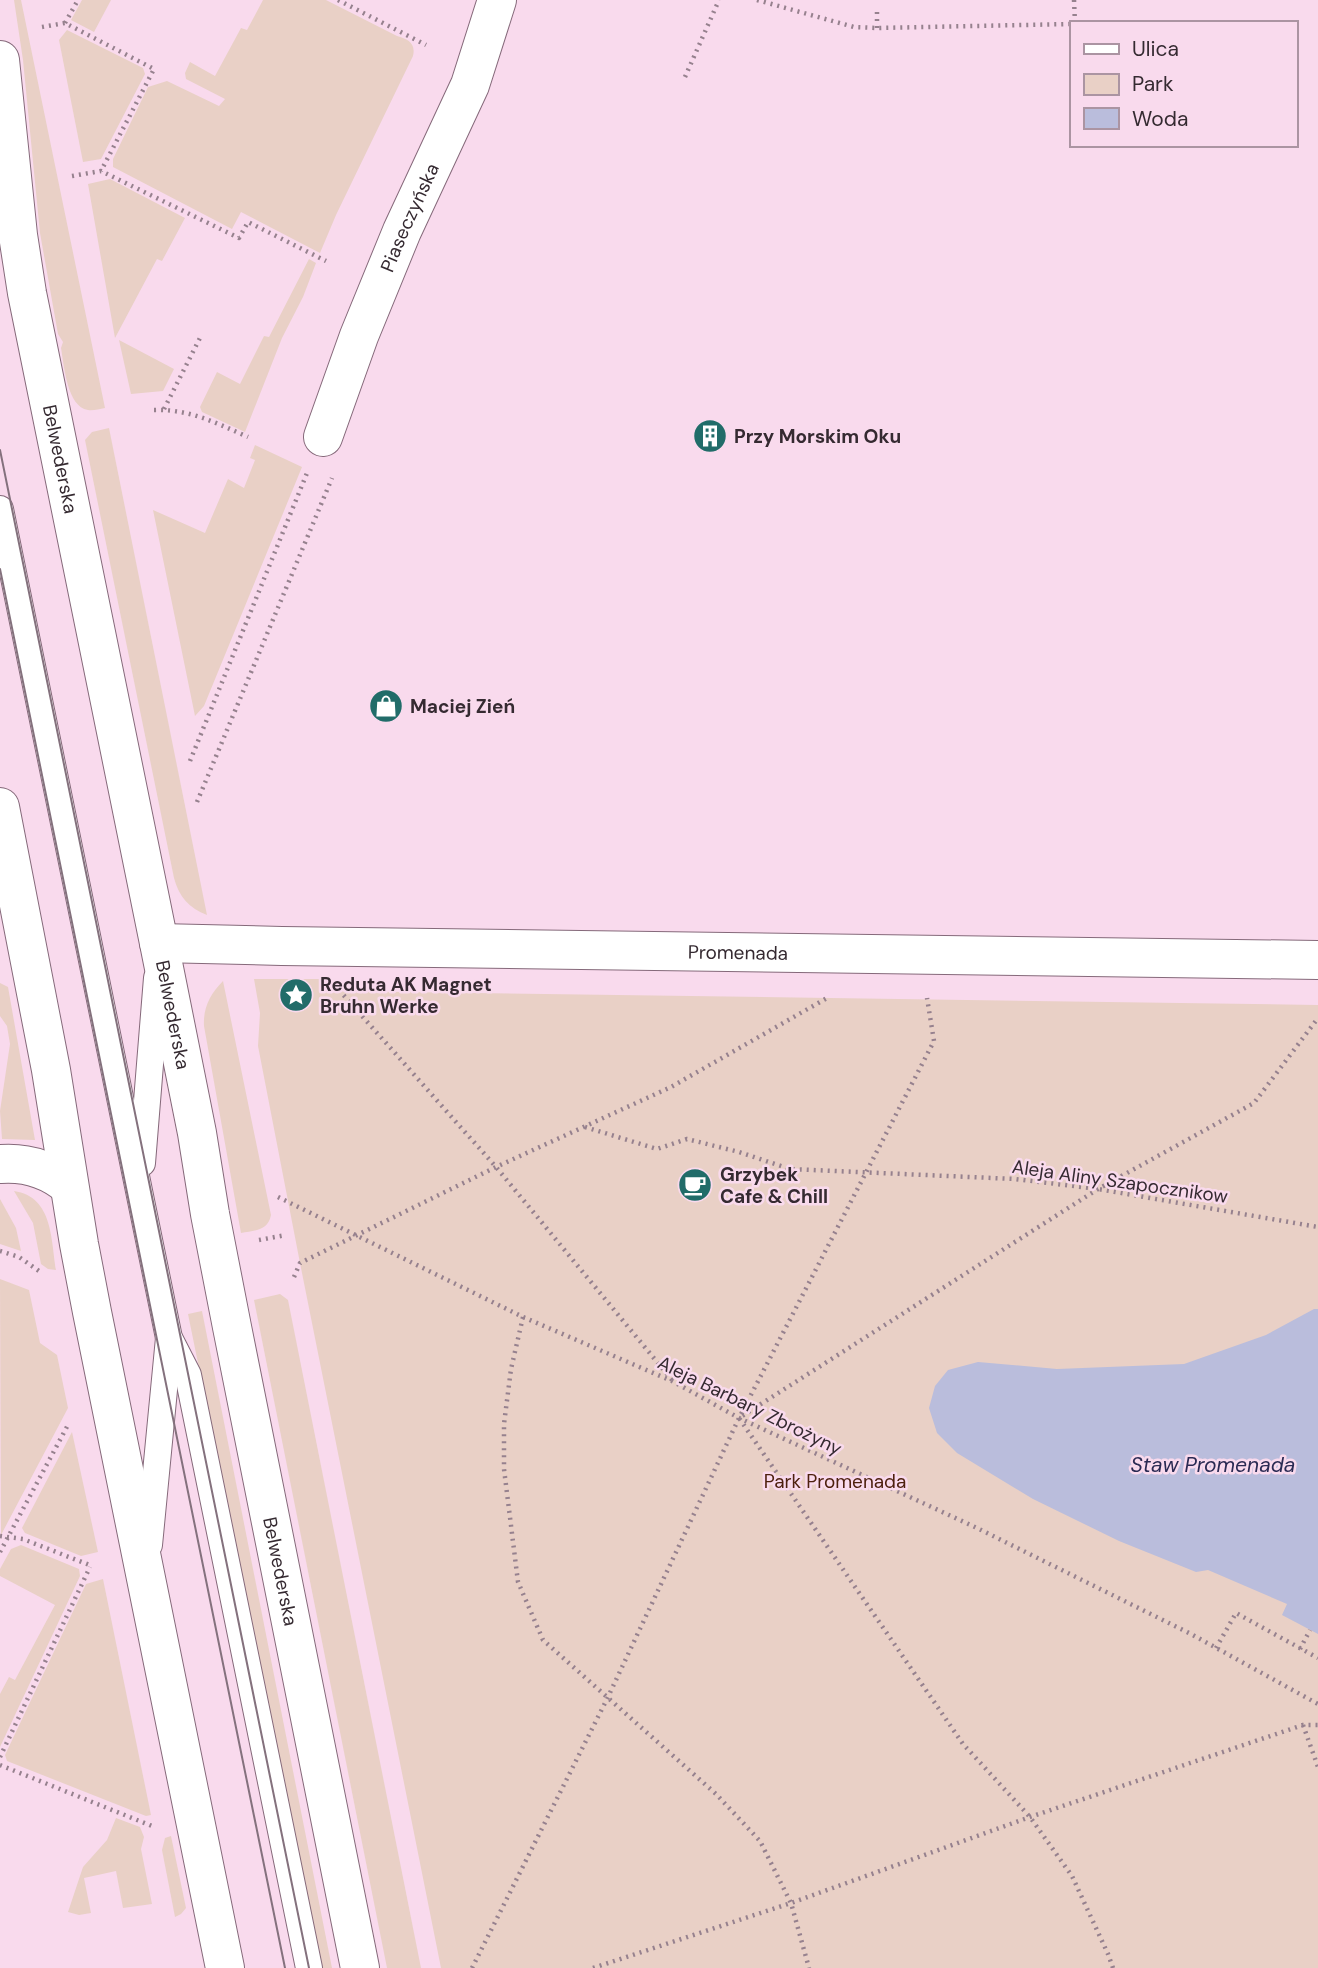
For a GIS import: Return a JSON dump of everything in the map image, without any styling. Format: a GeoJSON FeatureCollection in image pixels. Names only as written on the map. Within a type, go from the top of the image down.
{"type":"FeatureCollection","features":[{"type":"Feature","properties":{"kind":"main road","name":"Piaseczyńska"},"geometry":{"type":"LineString","coordinates":[[323,437],[359,336],[402,231],[470,85],[497,0]]}},
{"type":"Feature","properties":{"kind":"main road","name":"Belwederska"},"geometry":{"type":"LineString","coordinates":[[0,60],[18,235],[27,293],[197,1133],[210,1214],[360,1968]]}},
{"type":"Feature","properties":{"kind":"main road"},"geometry":{"type":"LineString","coordinates":[[0,807],[51,1070],[87,1287],[225,1968]]}},
{"type":"Feature","properties":{"kind":"main road","name":"Promenada"},"geometry":{"type":"LineString","coordinates":[[159,943],[1318,960]]}},
{"type":"Feature","properties":{"kind":"main road"},"geometry":{"type":"LineString","coordinates":[[0,1164],[15,1163],[44,1170],[69,1186]]}},
{"type":"Feature","properties":{"kind":"lane"},"geometry":{"type":"LineString","coordinates":[[0,509],[169,1338],[188,1375],[309,1968]]}},
{"type":"Feature","properties":{"kind":"lane"},"geometry":{"type":"LineString","coordinates":[[140,1196],[159,943]]}},
{"type":"Feature","properties":{"kind":"lane"},"geometry":{"type":"LineString","coordinates":[[146,1576],[169,1338]]}},
{"type":"Feature","properties":{"kind":"path"},"geometry":{"type":"LineString","coordinates":[[65,23],[78,0]]}},
{"type":"Feature","properties":{"kind":"path"},"geometry":{"type":"LineString","coordinates":[[338,0],[426,46]]}},
{"type":"Feature","properties":{"kind":"path"},"geometry":{"type":"LineString","coordinates":[[685,77],[719,0]]}},
{"type":"Feature","properties":{"kind":"path"},"geometry":{"type":"LineString","coordinates":[[757,0],[854,27],[1070,23]]}},
{"type":"Feature","properties":{"kind":"path"},"geometry":{"type":"LineString","coordinates":[[1073,21],[1074,0]]}},
{"type":"Feature","properties":{"kind":"path"},"geometry":{"type":"LineString","coordinates":[[877,10],[877,28]]}},
{"type":"Feature","properties":{"kind":"path"},"geometry":{"type":"LineString","coordinates":[[42,27],[65,23],[154,69],[101,171]]}},
{"type":"Feature","properties":{"kind":"path"},"geometry":{"type":"LineString","coordinates":[[72,176],[101,171],[239,238],[248,222],[326,261]]}},
{"type":"Feature","properties":{"kind":"path"},"geometry":{"type":"LineString","coordinates":[[163,410],[201,336]]}},
{"type":"Feature","properties":{"kind":"path"},"geometry":{"type":"LineString","coordinates":[[154,410],[170,409],[199,416],[248,437]]}},
{"type":"Feature","properties":{"kind":"path"},"geometry":{"type":"LineString","coordinates":[[190,761],[323,437]]}},
{"type":"Feature","properties":{"kind":"path"},"geometry":{"type":"LineString","coordinates":[[197,802],[333,477]]}},
{"type":"Feature","properties":{"kind":"path"},"geometry":{"type":"LineString","coordinates":[[334,984],[496,1167],[672,1381]]}},
{"type":"Feature","properties":{"kind":"path"},"geometry":{"type":"LineString","coordinates":[[294,1277],[300,1263],[496,1167],[671,1087],[836,992]]}},
{"type":"Feature","properties":{"kind":"path"},"geometry":{"type":"LineString","coordinates":[[472,1968],[608,1697],[739,1418],[934,1041],[926,993]]}},
{"type":"Feature","properties":{"kind":"path"},"geometry":{"type":"LineString","coordinates":[[739,1418],[1098,1188],[1254,1103],[1318,1018]]}},
{"type":"Feature","properties":{"kind":"path","name":"Aleja Aliny Szapocznikow"},"geometry":{"type":"LineString","coordinates":[[585,1126],[657,1149],[687,1139],[790,1169],[1015,1179],[1098,1188],[1318,1227]]}},
{"type":"Feature","properties":{"kind":"path","name":"Aleja Barbary Zbrożyny"},"geometry":{"type":"LineString","coordinates":[[278,1197],[523,1317],[672,1381],[739,1418],[978,1528],[1216,1648],[1318,1704]]}},
{"type":"Feature","properties":{"kind":"path"},"geometry":{"type":"LineString","coordinates":[[253,1241],[286,1235]]}},
{"type":"Feature","properties":{"kind":"path"},"geometry":{"type":"LineString","coordinates":[[0,1251],[19,1257],[42,1272]]}},
{"type":"Feature","properties":{"kind":"path"},"geometry":{"type":"LineString","coordinates":[[523,1317],[511,1369],[504,1424],[504,1469],[518,1582],[543,1640],[716,1794],[760,1841],[791,1903],[809,1968]]}},
{"type":"Feature","properties":{"kind":"path"},"geometry":{"type":"LineString","coordinates":[[0,1552],[72,1418]]}},
{"type":"Feature","properties":{"kind":"path"},"geometry":{"type":"LineString","coordinates":[[739,1418],[963,1744],[1030,1817],[1072,1876],[1113,1968]]}},
{"type":"Feature","properties":{"kind":"path"},"geometry":{"type":"LineString","coordinates":[[0,1536],[23,1539],[90,1567],[100,1565]]}},
{"type":"Feature","properties":{"kind":"path"},"geometry":{"type":"LineString","coordinates":[[0,1757],[90,1567]]}},
{"type":"Feature","properties":{"kind":"path"},"geometry":{"type":"LineString","coordinates":[[1216,1648],[1236,1613],[1318,1658]]}},
{"type":"Feature","properties":{"kind":"path"},"geometry":{"type":"LineString","coordinates":[[1300,1649],[1310,1630]]}},
{"type":"Feature","properties":{"kind":"path"},"geometry":{"type":"LineString","coordinates":[[1303,1725],[1318,1767]]}},
{"type":"Feature","properties":{"kind":"path"},"geometry":{"type":"LineString","coordinates":[[593,1968],[791,1903],[1030,1817],[1303,1725],[1318,1725]]}},
{"type":"Feature","properties":{"kind":"path"},"geometry":{"type":"LineString","coordinates":[[0,1765],[156,1828]]}},
{"type":"Feature","properties":{"kind":"green space"},"geometry":{"type":"Polygon","coordinates":[[[14,0],[21,0],[105,408],[90,410],[81,407],[71,394],[65,374],[61,348],[63,342],[58,334],[40,233],[23,60],[14,0]]]}},
{"type":"Feature","properties":{"kind":"green space"},"geometry":{"type":"Polygon","coordinates":[[[82,0],[111,0],[94,32],[71,20],[82,0]]]}},
{"type":"Feature","properties":{"kind":"green space"},"geometry":{"type":"Polygon","coordinates":[[[263,0],[326,0],[408,40],[413,48],[413,56],[320,253],[241,212],[232,229],[113,167],[113,159],[148,87],[167,81],[219,106],[225,99],[186,79],[185,73],[190,62],[215,76],[241,28],[247,30],[263,0]]]}},
{"type":"Feature","properties":{"kind":"green space"},"geometry":{"type":"Polygon","coordinates":[[[67,30],[143,68],[145,74],[101,159],[83,162],[59,40],[67,30]]]}},
{"type":"Feature","properties":{"kind":"green space"},"geometry":{"type":"Polygon","coordinates":[[[110,179],[185,218],[162,261],[157,259],[115,338],[88,184],[110,179]]]}},
{"type":"Feature","properties":{"kind":"green space"},"geometry":{"type":"Polygon","coordinates":[[[309,259],[316,263],[303,297],[282,338],[245,432],[202,412],[200,407],[217,372],[240,384],[264,336],[269,337],[309,259]]]}},
{"type":"Feature","properties":{"kind":"green space"},"geometry":{"type":"Polygon","coordinates":[[[119,340],[174,369],[163,391],[131,394],[119,340]]]}},
{"type":"Feature","properties":{"kind":"green space"},"geometry":{"type":"Polygon","coordinates":[[[109,428],[207,915],[186,901],[174,878],[85,440],[92,432],[109,428]]]}},
{"type":"Feature","properties":{"kind":"green space"},"geometry":{"type":"Polygon","coordinates":[[[255,445],[302,467],[204,706],[195,716],[153,510],[205,533],[228,479],[244,488],[255,460],[250,458],[255,445]]]}},
{"type":"Feature","properties":{"kind":"green space","name":"Park Promenada"},"geometry":{"type":"Polygon","coordinates":[[[254,979],[326,979],[335,991],[1318,1005],[1318,1968],[441,1968],[258,1046],[260,1013],[254,979]]]}},
{"type":"Feature","properties":{"kind":"green space"},"geometry":{"type":"Polygon","coordinates":[[[223,981],[271,1215],[264,1227],[241,1233],[204,1026],[208,1002],[223,981]]]}},
{"type":"Feature","properties":{"kind":"green space"},"geometry":{"type":"Polygon","coordinates":[[[0,983],[8,987],[35,1140],[2,1139],[0,1111],[10,1044],[7,1026],[0,1016],[0,983]]]}},
{"type":"Feature","properties":{"kind":"green space"},"geometry":{"type":"Polygon","coordinates":[[[14,1191],[27,1195],[43,1210],[51,1233],[56,1270],[41,1264],[33,1223],[14,1191]]]}},
{"type":"Feature","properties":{"kind":"green space"},"geometry":{"type":"Polygon","coordinates":[[[0,1199],[16,1228],[21,1251],[0,1244],[0,1199]]]}},
{"type":"Feature","properties":{"kind":"green space"},"geometry":{"type":"Polygon","coordinates":[[[0,1279],[29,1290],[40,1343],[57,1355],[68,1408],[1,1535],[0,1279]]]}},
{"type":"Feature","properties":{"kind":"green space"},"geometry":{"type":"Polygon","coordinates":[[[280,1294],[288,1300],[421,1968],[387,1968],[254,1300],[280,1294]]]}},
{"type":"Feature","properties":{"kind":"green space"},"geometry":{"type":"Polygon","coordinates":[[[202,1311],[332,1968],[321,1968],[188,1314],[202,1311]]]}},
{"type":"Feature","properties":{"kind":"green space"},"geometry":{"type":"Polygon","coordinates":[[[72,1432],[98,1552],[81,1556],[25,1533],[22,1528],[72,1432]]]}},
{"type":"Feature","properties":{"kind":"green space"},"geometry":{"type":"Polygon","coordinates":[[[21,1545],[79,1569],[80,1576],[0,1747],[0,1694],[9,1677],[15,1680],[55,1605],[0,1576],[0,1569],[11,1549],[21,1545]]]}},
{"type":"Feature","properties":{"kind":"green space"},"geometry":{"type":"Polygon","coordinates":[[[103,1579],[151,1815],[146,1816],[7,1761],[5,1755],[86,1584],[103,1579]]]}},
{"type":"Feature","properties":{"kind":"green space"},"geometry":{"type":"Polygon","coordinates":[[[116,1818],[140,1827],[144,1837],[141,1849],[152,1904],[123,1908],[116,1871],[84,1878],[91,1913],[79,1915],[68,1912],[83,1867],[107,1840],[116,1818]]]}},
{"type":"Feature","properties":{"kind":"green space"},"geometry":{"type":"Polygon","coordinates":[[[171,1836],[186,1908],[175,1917],[162,1850],[165,1838],[171,1836]]]}},
{"type":"Feature","properties":{"kind":"water","name":"Staw Promenada"},"geometry":{"type":"Polygon","coordinates":[[[1318,1309],[1318,1634],[1282,1615],[1287,1604],[1208,1570],[1196,1572],[1119,1541],[1033,1499],[957,1453],[937,1433],[929,1408],[935,1386],[948,1370],[978,1362],[1057,1369],[1184,1364],[1266,1335],[1318,1309]]]}},
{"type":"Feature","properties":{"kind":"tram line"},"geometry":{"type":"LineString","coordinates":[[0,450],[309,1968]]}},
{"type":"Feature","properties":{"kind":"tram line"},"geometry":{"type":"LineString","coordinates":[[0,569],[285,1968]]}},
{"type":"Feature","properties":{"kind":"place","name":"Przy Morskim Oku"},"geometry":{"type":"Point","coordinates":[710,436]}},
{"type":"Feature","properties":{"kind":"place","name":"Maciej Zień"},"geometry":{"type":"Point","coordinates":[386,706]}},
{"type":"Feature","properties":{"kind":"place","name":"Reduta AK Magnet Bruhn Werke"},"geometry":{"type":"Point","coordinates":[296,995]}},
{"type":"Feature","properties":{"kind":"place","name":"Grzybek Cafe & Chill"},"geometry":{"type":"Point","coordinates":[695,1185]}}]}
